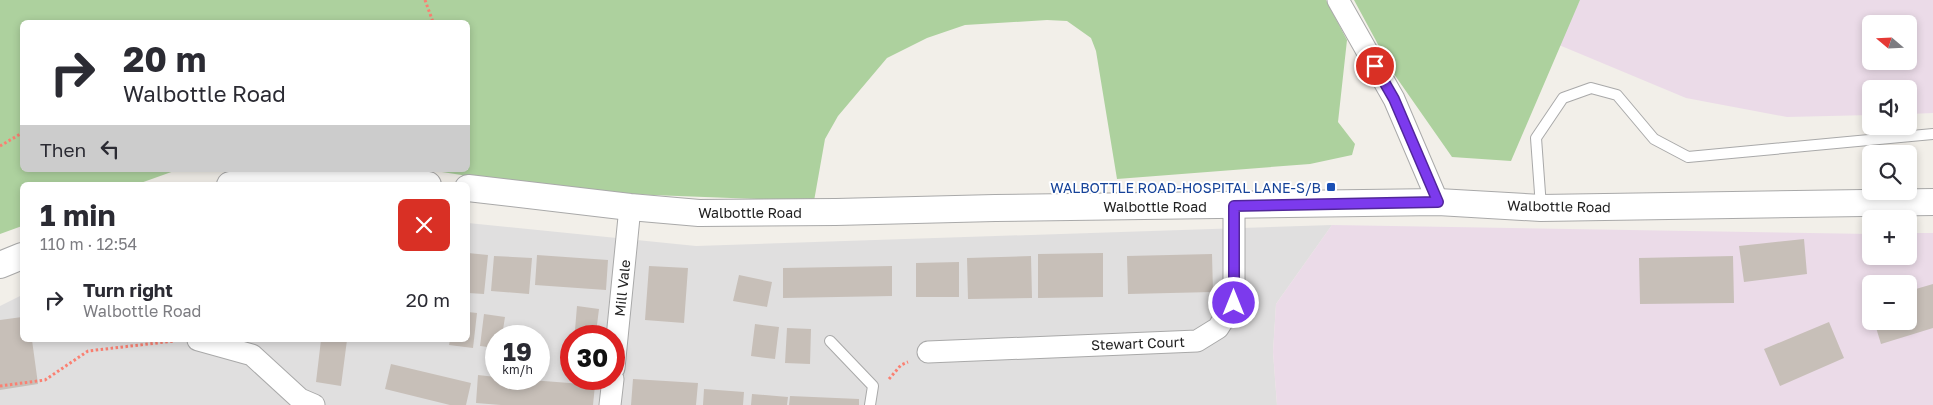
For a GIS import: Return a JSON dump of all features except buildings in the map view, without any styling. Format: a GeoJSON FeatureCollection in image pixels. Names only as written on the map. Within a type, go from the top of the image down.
{"type":"FeatureCollection","features":[{"type":"Feature","properties":{"kind":"street"},"geometry":{"type":"LineString","coordinates":[[1338,0],[1394,99],[1438,202]]}},
{"type":"Feature","properties":{"kind":"street"},"geometry":{"type":"LineString","coordinates":[[247,182],[275,177],[304,175],[391,182]]}},
{"type":"Feature","properties":{"kind":"street","name":"Walbottle Road"},"geometry":{"type":"LineString","coordinates":[[470,188],[630,207],[709,213],[1438,202],[1541,208],[1933,202]]}},
{"type":"Feature","properties":{"kind":"street","name":"Stewart Court"},"geometry":{"type":"LineString","coordinates":[[928,352],[1197,341],[1218,328],[1234,303],[1234,206]]}},
{"type":"Feature","properties":{"kind":"street","name":"Mill Vale"},"geometry":{"type":"LineString","coordinates":[[618,325],[630,207]]}},
{"type":"Feature","properties":{"kind":"street"},"geometry":{"type":"LineString","coordinates":[[0,264],[20,257]]}},
{"type":"Feature","properties":{"kind":"street"},"geometry":{"type":"LineString","coordinates":[[205,342],[252,355],[300,399],[314,405]]}},
{"type":"Feature","properties":{"kind":"street"},"geometry":{"type":"LineString","coordinates":[[610,405],[612,390]]}},
{"type":"Feature","properties":{"kind":"lane"},"geometry":{"type":"LineString","coordinates":[[1541,208],[1536,138],[1563,98],[1591,88],[1617,95],[1654,139],[1688,157],[1933,134]]}},
{"type":"Feature","properties":{"kind":"lane"},"geometry":{"type":"LineString","coordinates":[[830,341],[873,386],[870,405]]}},
{"type":"Feature","properties":{"kind":"path"},"geometry":{"type":"LineString","coordinates":[[424,0],[432,20]]}},
{"type":"Feature","properties":{"kind":"path"},"geometry":{"type":"LineString","coordinates":[[0,146],[20,134]]}},
{"type":"Feature","properties":{"kind":"path"},"geometry":{"type":"LineString","coordinates":[[0,386],[45,380],[88,351],[162,342]]}},
{"type":"Feature","properties":{"kind":"path"},"geometry":{"type":"LineString","coordinates":[[873,386],[881,389],[901,365],[911,360],[922,358],[928,352]]}},
{"type":"Feature","properties":{"kind":"shaded area"},"geometry":{"type":"Polygon","coordinates":[[[1580,0],[1933,0],[1933,113],[1917,114],[1917,80],[1862,80],[1862,115],[1787,117],[1686,98],[1559,45],[1580,0]]]}},
{"type":"Feature","properties":{"kind":"shaded area"},"geometry":{"type":"Polygon","coordinates":[[[470,223],[696,246],[1332,225],[1276,304],[1273,352],[1277,405],[0,405],[0,306],[20,296],[20,342],[470,342],[470,223]]]}},
{"type":"Feature","properties":{"kind":"shaded area"},"geometry":{"type":"Polygon","coordinates":[[[1332,225],[1862,234],[1862,265],[1917,265],[1917,233],[1933,233],[1933,405],[1277,405],[1273,352],[1276,304],[1332,225]]]}},
{"type":"Feature","properties":{"kind":"green space"},"geometry":{"type":"Polygon","coordinates":[[[0,0],[1326,0],[1347,40],[1338,122],[1355,144],[1352,155],[1310,164],[1117,179],[1096,51],[1091,38],[1067,21],[1047,20],[965,25],[927,38],[887,58],[838,116],[825,139],[814,201],[573,192],[442,172],[470,172],[470,20],[20,20],[20,172],[171,172],[143,182],[20,182],[20,227],[0,234],[0,0]]]}},
{"type":"Feature","properties":{"kind":"green space"},"geometry":{"type":"Polygon","coordinates":[[[1354,0],[1580,0],[1511,161],[1452,157],[1394,74],[1354,0]]]}},
{"type":"Feature","properties":{"kind":"place","name":"WALBOTTLE ROAD-HOSPITAL LANE-S/B"},"geometry":{"type":"Point","coordinates":[1331,187]}},
{"type":"Feature","properties":{"kind":"route"},"geometry":{"type":"LineString","coordinates":[[1234,303],[1234,206],[1438,202],[1394,99],[1375,66]]}}]}
